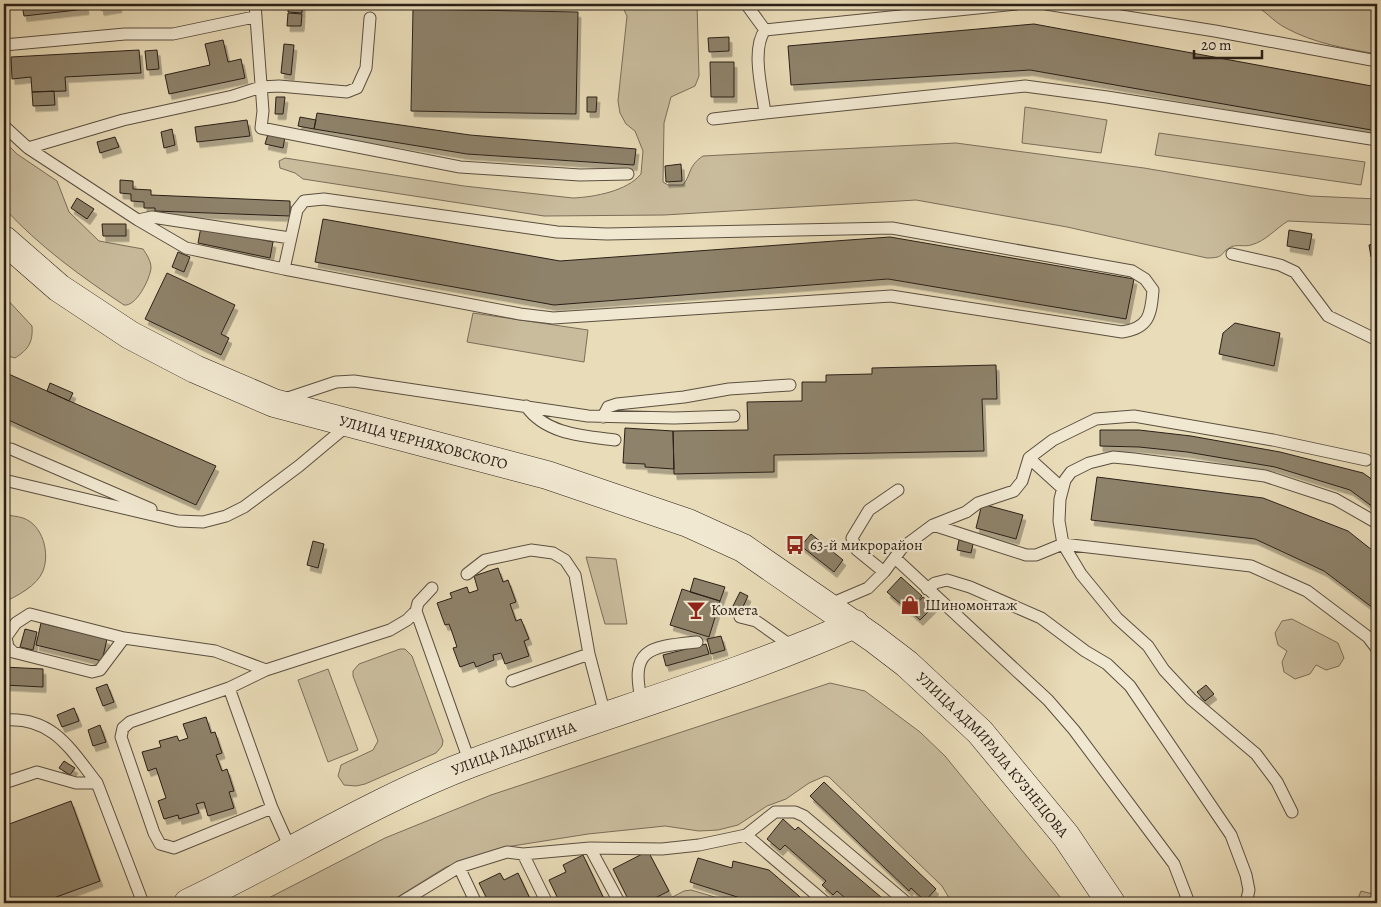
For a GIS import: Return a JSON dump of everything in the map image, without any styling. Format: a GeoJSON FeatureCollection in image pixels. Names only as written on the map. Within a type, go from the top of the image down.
{"type":"FeatureCollection","features":[{"type":"Feature","properties":{"kind":"main road","name":"УЛИЦА ЧЕРНЯХОВСКОГО"},"geometry":{"type":"LineString","coordinates":[[4,240],[59,288],[130,335],[195,369],[274,403],[547,475],[688,523],[743,548],[855,624]]}},
{"type":"Feature","properties":{"kind":"main road","name":"УЛИЦА ЛАДЫГИНА"},"geometry":{"type":"LineString","coordinates":[[188,903],[291,850],[363,810],[470,763],[796,650],[855,624]]}},
{"type":"Feature","properties":{"kind":"main road","name":"УЛИЦА АДМИРАЛА КУЗНЕЦОВА"},"geometry":{"type":"LineString","coordinates":[[855,624],[907,664],[980,732],[1066,836],[1111,903]]}},
{"type":"Feature","properties":{"kind":"lane"},"geometry":{"type":"LineString","coordinates":[[254,4],[263,111],[261,128],[460,167],[580,175],[628,174]]}},
{"type":"Feature","properties":{"kind":"lane"},"geometry":{"type":"LineString","coordinates":[[746,4],[765,30]]}},
{"type":"Feature","properties":{"kind":"lane"},"geometry":{"type":"LineString","coordinates":[[765,30],[1016,4]]}},
{"type":"Feature","properties":{"kind":"lane"},"geometry":{"type":"LineString","coordinates":[[1046,4],[1215,31],[1377,61]]}},
{"type":"Feature","properties":{"kind":"lane"},"geometry":{"type":"LineString","coordinates":[[4,45],[125,34],[173,34],[254,18]]}},
{"type":"Feature","properties":{"kind":"lane"},"geometry":{"type":"LineString","coordinates":[[28,148],[124,120],[260,87],[279,86],[347,92],[357,88],[366,68],[370,18]]}},
{"type":"Feature","properties":{"kind":"lane"},"geometry":{"type":"LineString","coordinates":[[765,30],[759,39],[758,51],[765,113]]}},
{"type":"Feature","properties":{"kind":"lane"},"geometry":{"type":"LineString","coordinates":[[712,119],[1025,86],[1116,98],[1377,140]]}},
{"type":"Feature","properties":{"kind":"lane"},"geometry":{"type":"LineString","coordinates":[[4,126],[28,148],[138,220],[186,248],[284,269],[520,314],[553,318],[891,296],[1122,332],[1136,330],[1148,320],[1153,290],[1145,279],[1132,271],[892,228],[617,233],[557,232],[324,199],[304,201],[297,210],[284,269]]}},
{"type":"Feature","properties":{"kind":"lane"},"geometry":{"type":"LineString","coordinates":[[138,220],[152,217],[290,238]]}},
{"type":"Feature","properties":{"kind":"lane"},"geometry":{"type":"LineString","coordinates":[[1232,254],[1280,265],[1295,272],[1328,316],[1377,340],[1377,332]]}},
{"type":"Feature","properties":{"kind":"lane"},"geometry":{"type":"LineString","coordinates":[[274,403],[336,382],[354,380],[603,417],[674,418],[734,416]]}},
{"type":"Feature","properties":{"kind":"lane"},"geometry":{"type":"LineString","coordinates":[[603,417],[608,408],[617,404],[666,400],[729,389],[790,385]]}},
{"type":"Feature","properties":{"kind":"lane"},"geometry":{"type":"LineString","coordinates":[[526,406],[542,422],[554,429],[615,440]]}},
{"type":"Feature","properties":{"kind":"lane"},"geometry":{"type":"LineString","coordinates":[[826,605],[868,588],[884,572],[902,548],[932,525],[966,512],[978,503],[1014,491],[1022,481],[1029,458],[1053,440],[1092,420],[1106,417],[1134,416],[1272,440],[1366,460]]}},
{"type":"Feature","properties":{"kind":"lane"},"geometry":{"type":"LineString","coordinates":[[4,480],[178,521],[203,522],[226,516],[244,507],[299,466],[349,424]]}},
{"type":"Feature","properties":{"kind":"lane"},"geometry":{"type":"LineString","coordinates":[[11,448],[178,521]]}},
{"type":"Feature","properties":{"kind":"lane"},"geometry":{"type":"LineString","coordinates":[[1292,812],[1277,782],[1256,754],[1191,699],[1164,670],[1148,646],[1117,618],[1081,574],[1063,544],[1059,521],[1062,488],[1071,472],[1089,463],[1113,457],[1134,459],[1265,476],[1335,499],[1377,523]]}},
{"type":"Feature","properties":{"kind":"lane"},"geometry":{"type":"LineString","coordinates":[[1029,458],[1062,488]]}},
{"type":"Feature","properties":{"kind":"lane"},"geometry":{"type":"LineString","coordinates":[[884,572],[857,550],[852,538],[855,530],[869,510],[898,490]]}},
{"type":"Feature","properties":{"kind":"lane"},"geometry":{"type":"LineString","coordinates":[[932,525],[1026,555],[1036,555],[1063,544],[1251,566],[1307,591],[1368,637],[1377,649]]}},
{"type":"Feature","properties":{"kind":"lane"},"geometry":{"type":"LineString","coordinates":[[467,574],[485,560],[532,550],[553,553],[565,560],[575,575],[589,654],[605,715]]}},
{"type":"Feature","properties":{"kind":"lane"},"geometry":{"type":"LineString","coordinates":[[895,558],[1048,700],[1074,730],[1174,864],[1189,903]]}},
{"type":"Feature","properties":{"kind":"lane"},"geometry":{"type":"LineString","coordinates":[[927,589],[935,583],[947,580],[970,587],[1042,618],[1085,651],[1107,664],[1130,686],[1231,835],[1246,875],[1248,890],[1246,903]]}},
{"type":"Feature","properties":{"kind":"lane"},"geometry":{"type":"LineString","coordinates":[[272,808],[174,848],[160,844],[154,833],[121,737],[123,728],[130,722],[229,688],[266,670],[390,630],[407,620],[416,611],[418,603],[432,588]]}},
{"type":"Feature","properties":{"kind":"lane"},"geometry":{"type":"LineString","coordinates":[[416,611],[470,763]]}},
{"type":"Feature","properties":{"kind":"lane"},"geometry":{"type":"LineString","coordinates":[[124,638],[100,670],[92,672],[6,649],[6,637],[16,623],[30,614],[124,638],[215,651],[266,670]]}},
{"type":"Feature","properties":{"kind":"lane"},"geometry":{"type":"LineString","coordinates":[[740,617],[756,621],[796,650]]}},
{"type":"Feature","properties":{"kind":"lane"},"geometry":{"type":"LineString","coordinates":[[642,703],[637,673],[640,662],[645,656],[662,646],[697,642]]}},
{"type":"Feature","properties":{"kind":"lane"},"geometry":{"type":"LineString","coordinates":[[512,681],[589,654]]}},
{"type":"Feature","properties":{"kind":"lane"},"geometry":{"type":"LineString","coordinates":[[229,688],[272,808],[291,850]]}},
{"type":"Feature","properties":{"kind":"lane"},"geometry":{"type":"LineString","coordinates":[[7,721],[35,724],[64,740],[97,783],[143,903]]}},
{"type":"Feature","properties":{"kind":"lane"},"geometry":{"type":"LineString","coordinates":[[4,783],[37,772],[76,783],[97,783]]}},
{"type":"Feature","properties":{"kind":"lane"},"geometry":{"type":"LineString","coordinates":[[405,902],[459,867],[507,852],[523,854],[590,848],[662,849],[699,845],[746,835],[775,812],[795,812],[804,816],[907,903]]}},
{"type":"Feature","properties":{"kind":"lane"},"geometry":{"type":"LineString","coordinates":[[746,835],[826,903]]}},
{"type":"Feature","properties":{"kind":"lane"},"geometry":{"type":"LineString","coordinates":[[590,848],[618,900]]}},
{"type":"Feature","properties":{"kind":"lane"},"geometry":{"type":"LineString","coordinates":[[523,854],[547,903]]}},
{"type":"Feature","properties":{"kind":"lane"},"geometry":{"type":"LineString","coordinates":[[459,867],[476,903]]}},
{"type":"Feature","properties":{"kind":"shaded area"},"geometry":{"type":"Polygon","coordinates":[[[621,4],[697,4],[699,76],[695,86],[671,97],[664,123],[663,182],[668,185],[683,185],[692,166],[703,156],[956,143],[1144,168],[1310,196],[1377,199],[1377,225],[1288,221],[1266,238],[1256,243],[1249,246],[1233,246],[1220,256],[1207,258],[1067,227],[916,200],[664,215],[544,216],[303,179],[295,173],[280,168],[279,161],[285,158],[464,186],[573,198],[610,192],[628,185],[641,174],[643,151],[635,131],[626,124],[620,113],[618,101],[627,16],[621,4]]]}},
{"type":"Feature","properties":{"kind":"shaded area"},"geometry":{"type":"Polygon","coordinates":[[[1251,4],[1377,4],[1377,54],[1342,48],[1307,38],[1281,25],[1261,9],[1251,4]]]}},
{"type":"Feature","properties":{"kind":"shaded area"},"geometry":{"type":"Polygon","coordinates":[[[1025,107],[1107,120],[1101,153],[1022,143],[1025,107]]]}},
{"type":"Feature","properties":{"kind":"shaded area"},"geometry":{"type":"Polygon","coordinates":[[[1159,133],[1365,162],[1361,185],[1155,155],[1159,133]]]}},
{"type":"Feature","properties":{"kind":"shaded area"},"geometry":{"type":"Polygon","coordinates":[[[4,141],[17,154],[57,181],[69,212],[99,241],[143,249],[150,260],[151,268],[142,291],[133,302],[124,305],[76,272],[31,235],[4,208],[4,141]]]}},
{"type":"Feature","properties":{"kind":"shaded area"},"geometry":{"type":"Polygon","coordinates":[[[4,296],[32,326],[32,336],[29,345],[15,358],[4,355],[4,296]]]}},
{"type":"Feature","properties":{"kind":"shaded area"},"geometry":{"type":"Polygon","coordinates":[[[473,313],[588,330],[584,362],[467,342],[473,313]]]}},
{"type":"Feature","properties":{"kind":"shaded area"},"geometry":{"type":"Polygon","coordinates":[[[4,514],[23,518],[36,527],[43,540],[46,556],[43,571],[36,581],[20,594],[4,602],[4,514]]]}},
{"type":"Feature","properties":{"kind":"shaded area"},"geometry":{"type":"Polygon","coordinates":[[[586,557],[616,559],[627,624],[605,624],[586,557]]]}},
{"type":"Feature","properties":{"kind":"shaded area"},"geometry":{"type":"Polygon","coordinates":[[[1292,619],[1338,643],[1344,658],[1339,666],[1326,670],[1316,665],[1310,674],[1295,679],[1284,672],[1282,662],[1287,651],[1278,645],[1275,633],[1282,621],[1292,619]]]}},
{"type":"Feature","properties":{"kind":"shaded area"},"geometry":{"type":"Polygon","coordinates":[[[400,649],[405,649],[412,656],[443,741],[442,746],[436,753],[365,784],[356,786],[344,785],[338,776],[341,765],[373,750],[378,741],[353,676],[353,671],[359,664],[400,649]]]}},
{"type":"Feature","properties":{"kind":"shaded area"},"geometry":{"type":"Polygon","coordinates":[[[328,669],[358,750],[328,762],[298,680],[328,669]]]}},
{"type":"Feature","properties":{"kind":"shaded area"},"geometry":{"type":"Polygon","coordinates":[[[830,683],[865,691],[920,732],[945,756],[1065,903],[952,903],[942,886],[829,777],[825,776],[809,783],[786,799],[767,806],[738,825],[718,830],[699,831],[665,826],[588,834],[506,847],[446,867],[388,903],[259,903],[385,838],[491,795],[830,683]]]}},
{"type":"Feature","properties":{"kind":"shaded area"},"geometry":{"type":"Polygon","coordinates":[[[691,890],[735,903],[661,903],[684,891],[691,890]]]}},
{"type":"Feature","properties":{"kind":"shaded area"},"geometry":{"type":"Polygon","coordinates":[[[1361,891],[1377,895],[1377,903],[1356,903],[1361,891]]]}},
{"type":"Feature","properties":{"kind":"building"},"geometry":{"type":"Polygon","coordinates":[[[22,4],[85,4],[86,9],[24,16],[22,4]]]}},
{"type":"Feature","properties":{"kind":"building"},"geometry":{"type":"Polygon","coordinates":[[[100,4],[118,4],[119,7],[101,10],[100,4]]]}},
{"type":"Feature","properties":{"kind":"building"},"geometry":{"type":"Polygon","coordinates":[[[288,4],[302,4],[302,13],[288,12],[288,4]]]}},
{"type":"Feature","properties":{"kind":"building"},"geometry":{"type":"Polygon","coordinates":[[[413,9],[578,12],[576,114],[411,111],[413,9]]]}},
{"type":"Feature","properties":{"kind":"building"},"geometry":{"type":"Polygon","coordinates":[[[288,13],[302,14],[301,26],[287,26],[288,13]]]}},
{"type":"Feature","properties":{"kind":"building"},"geometry":{"type":"Polygon","coordinates":[[[1034,24],[1377,87],[1377,131],[1030,70],[791,85],[788,46],[1034,24]]]}},
{"type":"Feature","properties":{"kind":"building"},"geometry":{"type":"Polygon","coordinates":[[[729,37],[729,51],[709,52],[708,38],[729,37]]]}},
{"type":"Feature","properties":{"kind":"building"},"geometry":{"type":"Polygon","coordinates":[[[223,40],[228,62],[241,59],[245,78],[169,94],[165,75],[210,65],[205,44],[223,40]]]}},
{"type":"Feature","properties":{"kind":"building"},"geometry":{"type":"Polygon","coordinates":[[[284,44],[294,45],[291,75],[281,73],[284,44]]]}},
{"type":"Feature","properties":{"kind":"building"},"geometry":{"type":"Polygon","coordinates":[[[139,50],[141,73],[65,77],[66,91],[32,92],[31,77],[12,79],[11,57],[139,50]]]}},
{"type":"Feature","properties":{"kind":"building"},"geometry":{"type":"Polygon","coordinates":[[[157,50],[159,69],[147,70],[145,51],[157,50]]]}},
{"type":"Feature","properties":{"kind":"building"},"geometry":{"type":"Polygon","coordinates":[[[710,62],[734,62],[734,97],[711,97],[710,62]]]}},
{"type":"Feature","properties":{"kind":"building"},"geometry":{"type":"Polygon","coordinates":[[[54,91],[55,105],[33,106],[32,92],[54,91]]]}},
{"type":"Feature","properties":{"kind":"building"},"geometry":{"type":"Polygon","coordinates":[[[276,97],[285,97],[283,114],[275,114],[276,97]]]}},
{"type":"Feature","properties":{"kind":"building"},"geometry":{"type":"Polygon","coordinates":[[[587,97],[597,97],[596,112],[587,112],[587,97]]]}},
{"type":"Feature","properties":{"kind":"building"},"geometry":{"type":"Polygon","coordinates":[[[317,113],[470,135],[636,149],[634,165],[467,154],[314,129],[317,113]]]}},
{"type":"Feature","properties":{"kind":"building"},"geometry":{"type":"Polygon","coordinates":[[[300,117],[316,120],[314,129],[298,126],[300,117]]]}},
{"type":"Feature","properties":{"kind":"building"},"geometry":{"type":"Polygon","coordinates":[[[247,120],[250,136],[197,142],[195,127],[247,120]]]}},
{"type":"Feature","properties":{"kind":"building"},"geometry":{"type":"Polygon","coordinates":[[[172,129],[175,145],[164,148],[161,132],[172,129]]]}},
{"type":"Feature","properties":{"kind":"building"},"geometry":{"type":"Polygon","coordinates":[[[268,134],[285,137],[283,148],[265,144],[268,134]]]}},
{"type":"Feature","properties":{"kind":"building"},"geometry":{"type":"Polygon","coordinates":[[[115,137],[119,147],[100,153],[97,142],[115,137]]]}},
{"type":"Feature","properties":{"kind":"building"},"geometry":{"type":"Polygon","coordinates":[[[681,164],[682,181],[666,182],[665,166],[681,164]]]}},
{"type":"Feature","properties":{"kind":"building"},"geometry":{"type":"Polygon","coordinates":[[[120,180],[133,181],[133,189],[151,190],[151,195],[290,201],[290,216],[155,211],[155,208],[144,208],[144,202],[131,201],[131,194],[120,193],[120,180]]]}},
{"type":"Feature","properties":{"kind":"building"},"geometry":{"type":"Polygon","coordinates":[[[77,198],[94,209],[87,219],[71,208],[77,198]]]}},
{"type":"Feature","properties":{"kind":"building"},"geometry":{"type":"Polygon","coordinates":[[[323,219],[560,261],[890,237],[1134,279],[1126,319],[888,279],[554,305],[315,262],[323,219]]]}},
{"type":"Feature","properties":{"kind":"building"},"geometry":{"type":"Polygon","coordinates":[[[102,224],[126,224],[126,236],[103,236],[102,224]]]}},
{"type":"Feature","properties":{"kind":"building"},"geometry":{"type":"Polygon","coordinates":[[[201,227],[273,242],[270,258],[198,243],[201,227]]]}},
{"type":"Feature","properties":{"kind":"building"},"geometry":{"type":"Polygon","coordinates":[[[1289,230],[1312,234],[1309,250],[1287,246],[1289,230]]]}},
{"type":"Feature","properties":{"kind":"building"},"geometry":{"type":"Polygon","coordinates":[[[1377,243],[1377,256],[1371,257],[1369,245],[1377,243]]]}},
{"type":"Feature","properties":{"kind":"building"},"geometry":{"type":"Polygon","coordinates":[[[178,252],[190,257],[184,272],[172,267],[178,252]]]}},
{"type":"Feature","properties":{"kind":"building"},"geometry":{"type":"Polygon","coordinates":[[[167,273],[235,305],[221,334],[229,338],[221,355],[145,319],[167,273]]]}},
{"type":"Feature","properties":{"kind":"building"},"geometry":{"type":"Polygon","coordinates":[[[1235,323],[1280,333],[1274,366],[1219,354],[1223,333],[1235,323]]]}},
{"type":"Feature","properties":{"kind":"building"},"geometry":{"type":"Polygon","coordinates":[[[996,365],[997,399],[982,399],[984,451],[774,455],[774,472],[674,474],[673,431],[748,430],[747,402],[802,401],[802,382],[826,382],[826,375],[872,374],[872,368],[996,365]]]}},
{"type":"Feature","properties":{"kind":"building"},"geometry":{"type":"Polygon","coordinates":[[[4,372],[216,466],[196,505],[4,418],[4,372]]]}},
{"type":"Feature","properties":{"kind":"building"},"geometry":{"type":"Polygon","coordinates":[[[50,383],[73,393],[69,401],[47,391],[50,383]]]}},
{"type":"Feature","properties":{"kind":"building"},"geometry":{"type":"Polygon","coordinates":[[[625,428],[673,431],[674,469],[645,467],[645,464],[623,463],[625,428]]]}},
{"type":"Feature","properties":{"kind":"building"},"geometry":{"type":"Polygon","coordinates":[[[1100,430],[1139,430],[1191,436],[1280,452],[1363,473],[1377,483],[1377,510],[1350,490],[1275,467],[1187,452],[1139,447],[1100,446],[1100,430]]]}},
{"type":"Feature","properties":{"kind":"building"},"geometry":{"type":"Polygon","coordinates":[[[1097,477],[1263,498],[1348,531],[1377,554],[1377,611],[1324,571],[1255,539],[1091,520],[1097,477]]]}},
{"type":"Feature","properties":{"kind":"building"},"geometry":{"type":"Polygon","coordinates":[[[982,504],[1023,515],[1016,539],[976,528],[982,504]]]}},
{"type":"Feature","properties":{"kind":"building"},"geometry":{"type":"Polygon","coordinates":[[[811,534],[843,560],[834,572],[801,546],[811,534]]]}},
{"type":"Feature","properties":{"kind":"building"},"geometry":{"type":"Polygon","coordinates":[[[959,540],[973,544],[971,553],[957,550],[959,540]]]}},
{"type":"Feature","properties":{"kind":"building"},"geometry":{"type":"Polygon","coordinates":[[[313,541],[324,544],[318,568],[307,565],[313,541]]]}},
{"type":"Feature","properties":{"kind":"building"},"geometry":{"type":"Polygon","coordinates":[[[498,568],[503,582],[508,580],[516,602],[510,604],[516,621],[521,619],[529,639],[524,641],[529,656],[505,664],[501,653],[493,655],[494,660],[476,667],[474,662],[460,667],[453,648],[457,647],[453,635],[449,624],[445,625],[437,603],[452,598],[450,593],[467,587],[469,593],[478,590],[474,576],[498,568]]]}},
{"type":"Feature","properties":{"kind":"building"},"geometry":{"type":"Polygon","coordinates":[[[901,577],[922,596],[909,611],[887,592],[901,577]]]}},
{"type":"Feature","properties":{"kind":"building"},"geometry":{"type":"Polygon","coordinates":[[[694,578],[725,587],[720,601],[690,592],[694,578]]]}},
{"type":"Feature","properties":{"kind":"building","name":"Комета"},"geometry":{"type":"Polygon","coordinates":[[[682,589],[720,601],[709,637],[670,625],[682,589]]]}},
{"type":"Feature","properties":{"kind":"building"},"geometry":{"type":"Polygon","coordinates":[[[740,592],[748,596],[742,609],[733,606],[740,592]]]}},
{"type":"Feature","properties":{"kind":"building"},"geometry":{"type":"Polygon","coordinates":[[[923,597],[934,606],[920,620],[910,611],[923,597]]]}},
{"type":"Feature","properties":{"kind":"building"},"geometry":{"type":"Polygon","coordinates":[[[41,623],[107,639],[102,661],[36,645],[41,623]]]}},
{"type":"Feature","properties":{"kind":"building"},"geometry":{"type":"Polygon","coordinates":[[[25,629],[37,632],[33,650],[20,647],[25,629]]]}},
{"type":"Feature","properties":{"kind":"building"},"geometry":{"type":"Polygon","coordinates":[[[721,636],[725,650],[711,654],[707,639],[721,636]]]}},
{"type":"Feature","properties":{"kind":"building"},"geometry":{"type":"Polygon","coordinates":[[[706,644],[709,654],[666,666],[663,655],[706,644]]]}},
{"type":"Feature","properties":{"kind":"building"},"geometry":{"type":"Polygon","coordinates":[[[4,667],[43,669],[43,687],[4,685],[4,667]]]}},
{"type":"Feature","properties":{"kind":"building"},"geometry":{"type":"Polygon","coordinates":[[[107,684],[114,702],[103,706],[96,688],[107,684]]]}},
{"type":"Feature","properties":{"kind":"building"},"geometry":{"type":"Polygon","coordinates":[[[1206,685],[1214,694],[1205,701],[1197,692],[1206,685]]]}},
{"type":"Feature","properties":{"kind":"building"},"geometry":{"type":"Polygon","coordinates":[[[74,708],[79,721],[62,727],[57,715],[74,708]]]}},
{"type":"Feature","properties":{"kind":"building"},"geometry":{"type":"Polygon","coordinates":[[[206,717],[211,733],[215,732],[222,753],[216,755],[222,771],[227,769],[234,791],[229,792],[234,808],[208,816],[204,802],[196,804],[199,813],[179,819],[178,815],[164,819],[158,801],[166,798],[156,768],[148,771],[142,752],[161,747],[159,741],[177,736],[179,741],[188,738],[183,724],[206,717]]]}},
{"type":"Feature","properties":{"kind":"building"},"geometry":{"type":"Polygon","coordinates":[[[100,725],[106,742],[93,746],[88,730],[100,725]]]}},
{"type":"Feature","properties":{"kind":"building"},"geometry":{"type":"Polygon","coordinates":[[[64,761],[75,768],[70,775],[59,768],[64,761]]]}},
{"type":"Feature","properties":{"kind":"building"},"geometry":{"type":"Polygon","coordinates":[[[824,782],[936,889],[925,901],[911,888],[909,891],[810,796],[824,782]]]}},
{"type":"Feature","properties":{"kind":"building"},"geometry":{"type":"Polygon","coordinates":[[[71,801],[100,881],[40,903],[4,903],[4,826],[71,801]]]}},
{"type":"Feature","properties":{"kind":"building"},"geometry":{"type":"Polygon","coordinates":[[[783,819],[795,830],[798,827],[888,903],[851,903],[837,891],[833,895],[822,885],[826,881],[785,845],[780,850],[767,839],[783,819]]]}},
{"type":"Feature","properties":{"kind":"building"},"geometry":{"type":"Polygon","coordinates":[[[648,851],[669,891],[645,903],[630,903],[613,869],[648,851]]]}},
{"type":"Feature","properties":{"kind":"building"},"geometry":{"type":"Polygon","coordinates":[[[583,855],[606,903],[560,903],[549,880],[566,872],[563,865],[583,855]]]}},
{"type":"Feature","properties":{"kind":"building"},"geometry":{"type":"Polygon","coordinates":[[[698,858],[732,868],[733,861],[769,870],[807,903],[756,903],[690,882],[698,858]]]}},
{"type":"Feature","properties":{"kind":"building"},"geometry":{"type":"Polygon","coordinates":[[[500,873],[504,880],[518,873],[532,903],[489,903],[479,883],[500,873]]]}},
{"type":"Feature","properties":{"kind":"building"},"geometry":{"type":"Polygon","coordinates":[[[459,897],[462,903],[445,903],[459,897]]]}},
{"type":"Feature","properties":{"kind":"place","name":"63-й микрорайон"},"geometry":{"type":"Point","coordinates":[795,545]}},
{"type":"Feature","properties":{"kind":"place","name":"Шиномонтаж"},"geometry":{"type":"Point","coordinates":[910,605]}},
{"type":"Feature","properties":{"kind":"place","name":"Комета"},"geometry":{"type":"Point","coordinates":[696,610]}}]}
